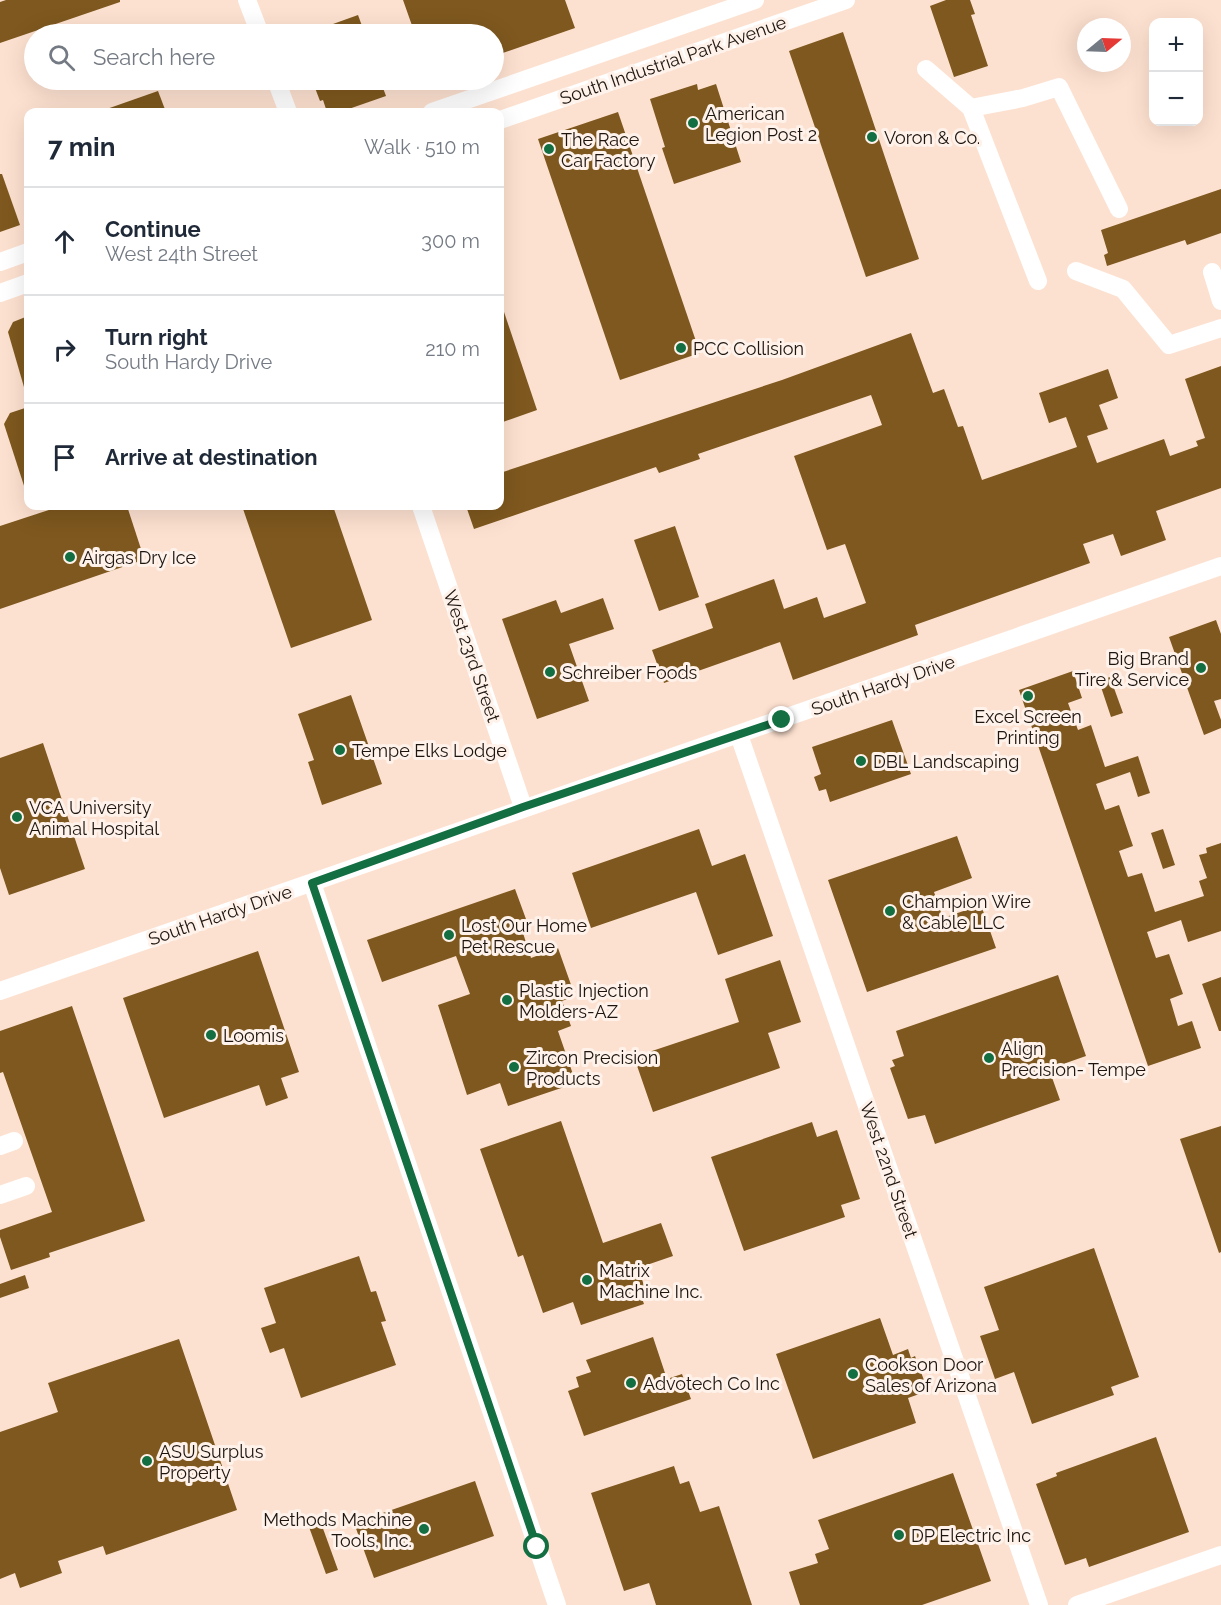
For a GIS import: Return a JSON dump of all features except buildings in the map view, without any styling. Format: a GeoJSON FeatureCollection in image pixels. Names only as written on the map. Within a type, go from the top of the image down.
{"type":"FeatureCollection","features":[{"type":"Feature","properties":{"kind":"street"},"geometry":{"type":"LineString","coordinates":[[247,0],[256,24]]}},
{"type":"Feature","properties":{"kind":"street","name":"South Industrial Park Avenue"},"geometry":{"type":"LineString","coordinates":[[504,87],[755,0]]}},
{"type":"Feature","properties":{"kind":"street","name":"South Industrial Park Avenue"},"geometry":{"type":"LineString","coordinates":[[504,119],[846,0]]}},
{"type":"Feature","properties":{"kind":"street"},"geometry":{"type":"LineString","coordinates":[[926,69],[971,108],[1038,281]]}},
{"type":"Feature","properties":{"kind":"street"},"geometry":{"type":"LineString","coordinates":[[971,108],[1023,98],[1059,87],[1119,209]]}},
{"type":"Feature","properties":{"kind":"street"},"geometry":{"type":"LineString","coordinates":[[280,90],[286,108]]}},
{"type":"Feature","properties":{"kind":"street","name":"South Industrial Park Avenue"},"geometry":{"type":"LineString","coordinates":[[444,108],[495,90]]}},
{"type":"Feature","properties":{"kind":"street"},"geometry":{"type":"LineString","coordinates":[[0,262],[24,253]]}},
{"type":"Feature","properties":{"kind":"street"},"geometry":{"type":"LineString","coordinates":[[1076,271],[1123,289],[1169,345],[1221,328]]}},
{"type":"Feature","properties":{"kind":"street"},"geometry":{"type":"LineString","coordinates":[[1212,272],[1221,301]]}},
{"type":"Feature","properties":{"kind":"street"},"geometry":{"type":"LineString","coordinates":[[0,292],[24,284]]}},
{"type":"Feature","properties":{"kind":"street","name":"West 23rd Street"},"geometry":{"type":"LineString","coordinates":[[422,510],[523,807]]}},
{"type":"Feature","properties":{"kind":"street","name":"South Hardy Drive"},"geometry":{"type":"LineString","coordinates":[[0,991],[523,807],[740,735],[1221,566]]}},
{"type":"Feature","properties":{"kind":"street","name":"West 22nd Street"},"geometry":{"type":"LineString","coordinates":[[740,735],[1039,1605]]}},
{"type":"Feature","properties":{"kind":"street"},"geometry":{"type":"LineString","coordinates":[[312,883],[557,1605]]}},
{"type":"Feature","properties":{"kind":"street"},"geometry":{"type":"LineString","coordinates":[[0,1195],[26,1186]]}},
{"type":"Feature","properties":{"kind":"street"},"geometry":{"type":"LineString","coordinates":[[1077,1605],[1221,1555]]}},
{"type":"Feature","properties":{"kind":"place","name":"American Legion Post 2"},"geometry":{"type":"Point","coordinates":[693,123]}},
{"type":"Feature","properties":{"kind":"place","name":"Voron & Co."},"geometry":{"type":"Point","coordinates":[872,137]}},
{"type":"Feature","properties":{"kind":"place","name":"The Race Car Factory"},"geometry":{"type":"Point","coordinates":[549,149]}},
{"type":"Feature","properties":{"kind":"place","name":"PCC Collision"},"geometry":{"type":"Point","coordinates":[681,348]}},
{"type":"Feature","properties":{"kind":"place","name":"Airgas Dry Ice"},"geometry":{"type":"Point","coordinates":[70,557]}},
{"type":"Feature","properties":{"kind":"place","name":"Big Brand Tire & Service"},"geometry":{"type":"Point","coordinates":[1201,668]}},
{"type":"Feature","properties":{"kind":"place","name":"Schreiber Foods"},"geometry":{"type":"Point","coordinates":[550,672]}},
{"type":"Feature","properties":{"kind":"place","name":"Excel Screen Printing"},"geometry":{"type":"Point","coordinates":[1028,696]}},
{"type":"Feature","properties":{"kind":"place","name":"Tempe Elks Lodge"},"geometry":{"type":"Point","coordinates":[340,750]}},
{"type":"Feature","properties":{"kind":"place","name":"DBL Landscaping"},"geometry":{"type":"Point","coordinates":[861,761]}},
{"type":"Feature","properties":{"kind":"place","name":"VCA University Animal Hospital"},"geometry":{"type":"Point","coordinates":[17,817]}},
{"type":"Feature","properties":{"kind":"place","name":"Champion Wire & Cable LLC"},"geometry":{"type":"Point","coordinates":[890,911]}},
{"type":"Feature","properties":{"kind":"place","name":"Lost Our Home Pet Rescue"},"geometry":{"type":"Point","coordinates":[449,935]}},
{"type":"Feature","properties":{"kind":"place","name":"Plastic Injection Molders-AZ"},"geometry":{"type":"Point","coordinates":[507,1000]}},
{"type":"Feature","properties":{"kind":"place","name":"Loomis"},"geometry":{"type":"Point","coordinates":[211,1035]}},
{"type":"Feature","properties":{"kind":"place","name":"Align Precision- Tempe"},"geometry":{"type":"Point","coordinates":[989,1058]}},
{"type":"Feature","properties":{"kind":"place","name":"Zircon Precision Products"},"geometry":{"type":"Point","coordinates":[514,1067]}},
{"type":"Feature","properties":{"kind":"place","name":"Matrix Machine Inc."},"geometry":{"type":"Point","coordinates":[587,1280]}},
{"type":"Feature","properties":{"kind":"place","name":"Cookson Door Sales of Arizona"},"geometry":{"type":"Point","coordinates":[853,1374]}},
{"type":"Feature","properties":{"kind":"place","name":"Advotech Co Inc"},"geometry":{"type":"Point","coordinates":[631,1383]}},
{"type":"Feature","properties":{"kind":"place","name":"ASU Surplus Property"},"geometry":{"type":"Point","coordinates":[147,1461]}},
{"type":"Feature","properties":{"kind":"place","name":"Methods Machine Tools, Inc."},"geometry":{"type":"Point","coordinates":[424,1529]}},
{"type":"Feature","properties":{"kind":"place","name":"DP Electric Inc"},"geometry":{"type":"Point","coordinates":[899,1535]}},
{"type":"Feature","properties":{"kind":"route"},"geometry":{"type":"LineString","coordinates":[[537,1547],[312,883],[523,807],[782,720]]}}]}
